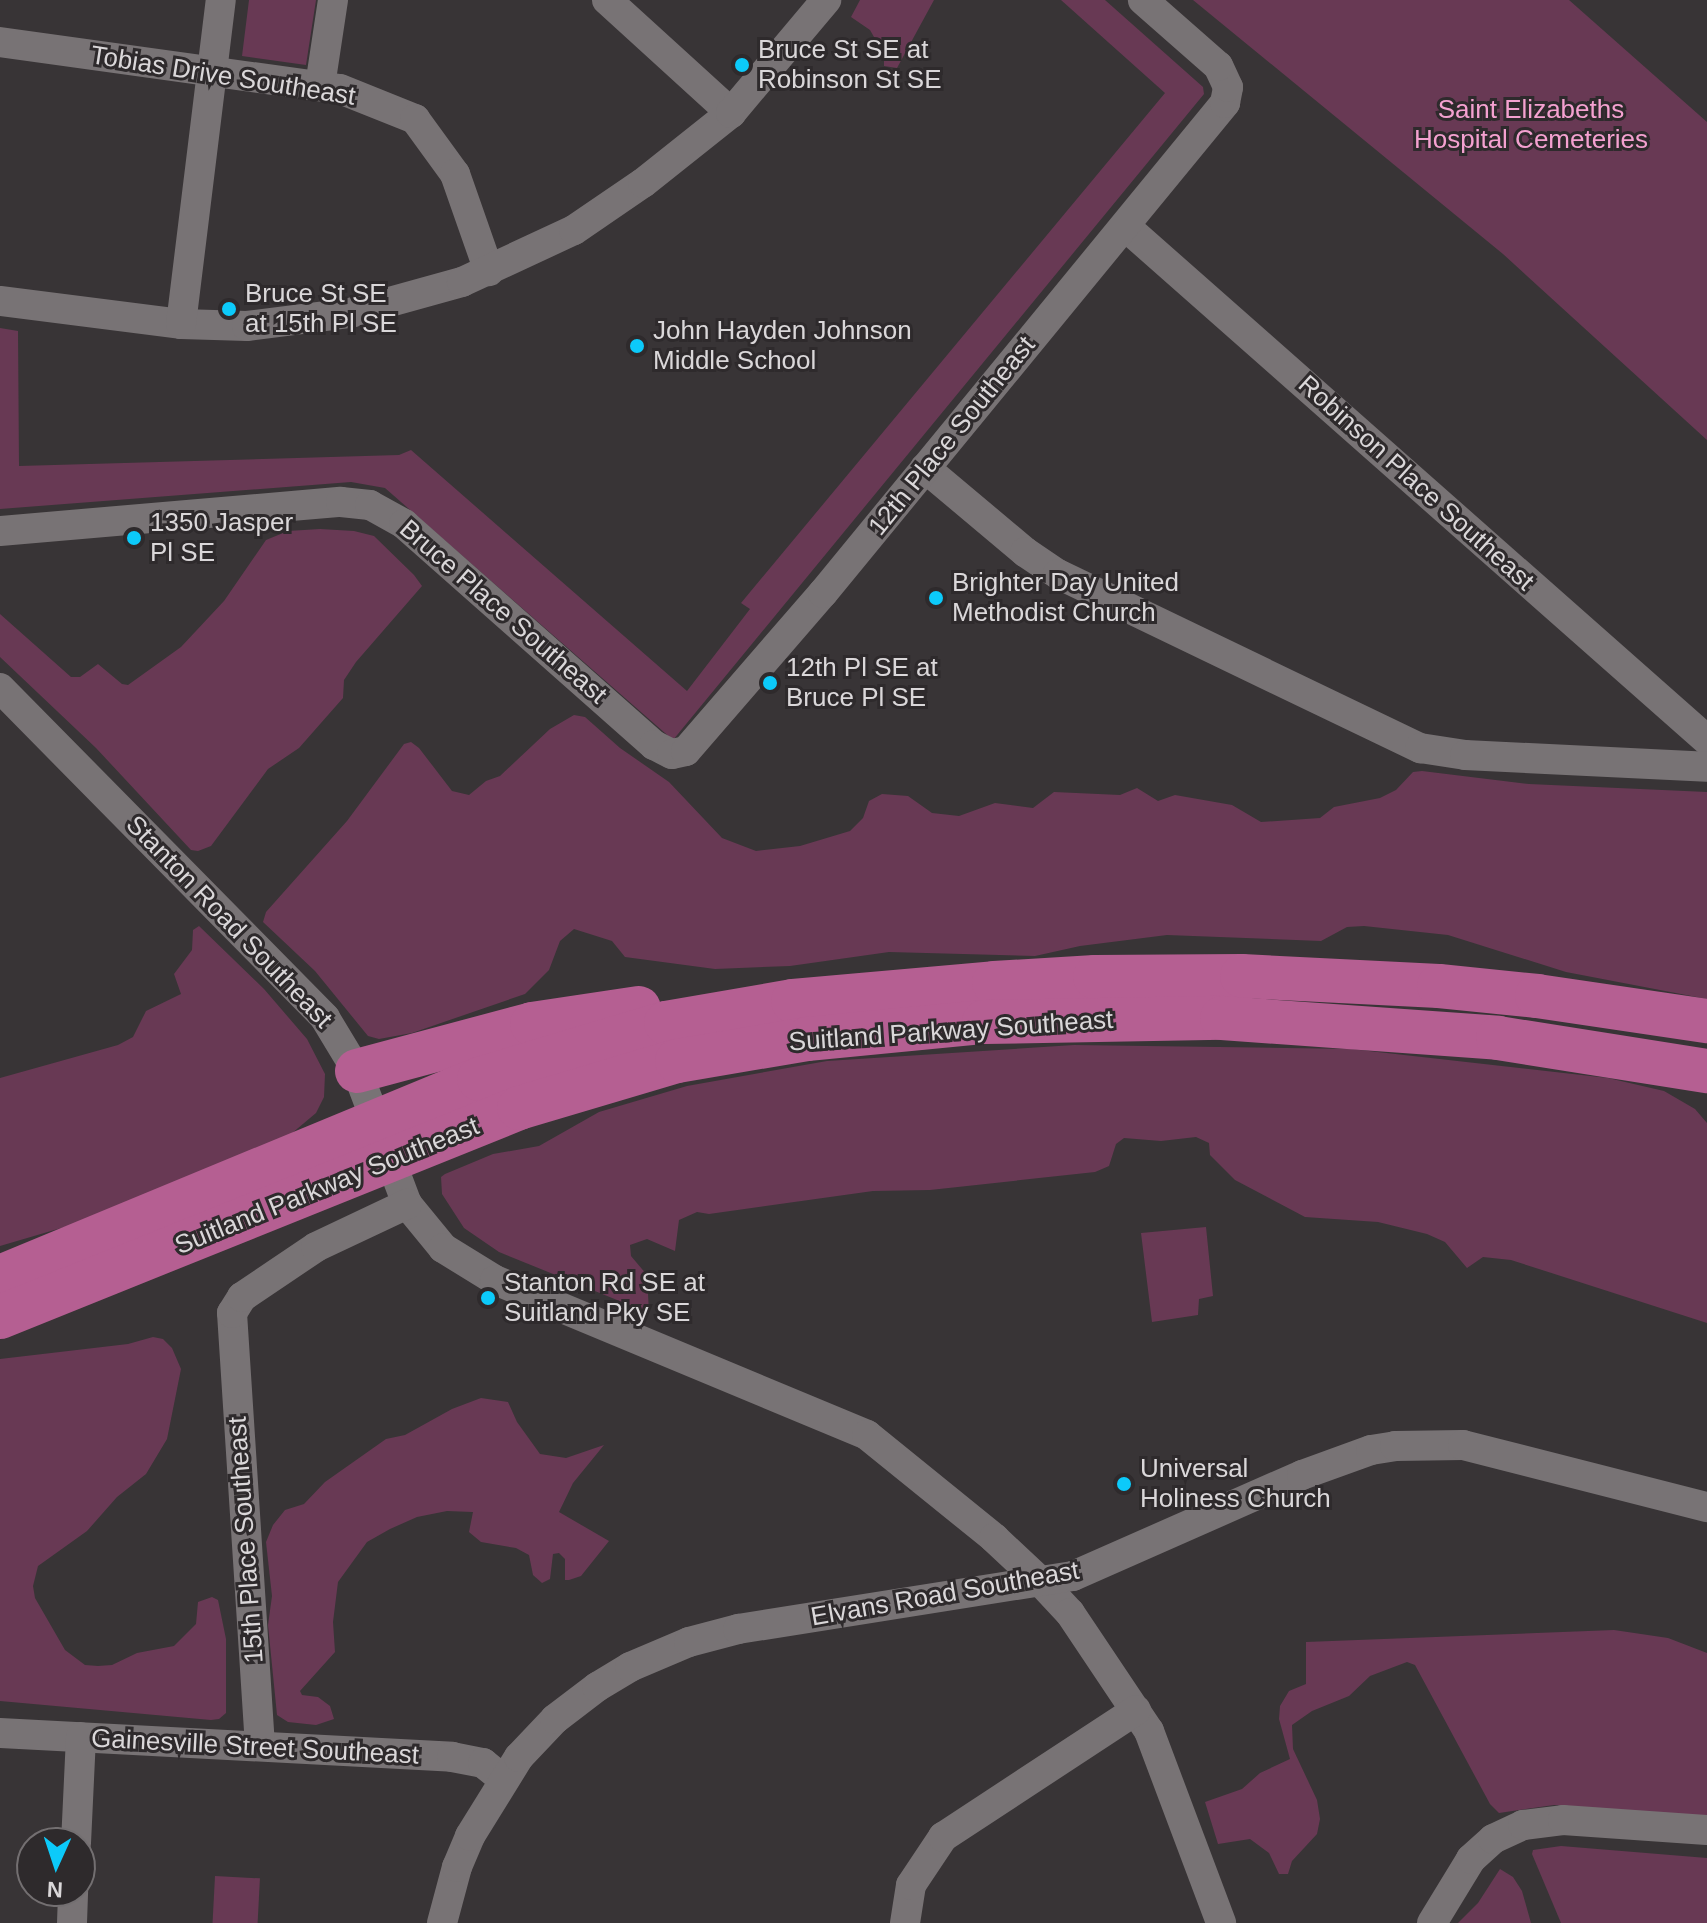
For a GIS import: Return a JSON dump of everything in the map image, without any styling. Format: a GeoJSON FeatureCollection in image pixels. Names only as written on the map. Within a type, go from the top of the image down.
{"type":"FeatureCollection","features":[{"type":"Feature","properties":{"kind":"highway","name":"Suitland Parkway Southeast"},"geometry":{"type":"LineString","coordinates":[[0,1317],[169,1252],[382,1139],[467,1084],[666,1023],[793,1001],[1018,981],[1242,976],[1439,986],[1707,1021]]}},
{"type":"Feature","properties":{"kind":"highway"},"geometry":{"type":"LineString","coordinates":[[357,1071],[503,1030],[593,1013],[793,1001]]}},
{"type":"Feature","properties":{"kind":"highway","name":"Suitland Parkway Southeast"},"geometry":{"type":"LineString","coordinates":[[0,1277],[382,1139],[519,1108],[677,1061],[849,1033],[984,1022],[1173,1017],[1357,1025],[1549,1045],[1707,1071]]}},
{"type":"Feature","properties":{"kind":"street"},"geometry":{"type":"LineString","coordinates":[[181,324],[221,0]]}},
{"type":"Feature","properties":{"kind":"street"},"geometry":{"type":"LineString","coordinates":[[320,86],[333,0]]}},
{"type":"Feature","properties":{"kind":"street"},"geometry":{"type":"LineString","coordinates":[[607,0],[731,113]]}},
{"type":"Feature","properties":{"kind":"street"},"geometry":{"type":"LineString","coordinates":[[0,301],[181,324],[247,326],[312,320],[387,304],[489,271],[537,250],[613,206],[731,113],[826,0]]}},
{"type":"Feature","properties":{"kind":"street","name":"12th Place Southeast"},"geometry":{"type":"LineString","coordinates":[[654,745],[672,754],[693,746],[1219,111],[1228,87],[1218,66],[1143,0]]}},
{"type":"Feature","properties":{"kind":"street","name":"Tobias Drive Southeast"},"geometry":{"type":"LineString","coordinates":[[0,42],[211,74],[320,86],[362,96],[415,119],[455,174],[489,271]]}},
{"type":"Feature","properties":{"kind":"street","name":"Robinson Place Southeast"},"geometry":{"type":"LineString","coordinates":[[1125,226],[1707,740]]}},
{"type":"Feature","properties":{"kind":"street"},"geometry":{"type":"LineString","coordinates":[[925,468],[1025,552],[1058,574],[1420,748],[1465,755],[1707,767]]}},
{"type":"Feature","properties":{"kind":"street","name":"Bruce Place Southeast"},"geometry":{"type":"LineString","coordinates":[[0,531],[341,502],[383,510],[404,524],[654,745]]}},
{"type":"Feature","properties":{"kind":"street","name":"Stanton Road Southeast"},"geometry":{"type":"LineString","coordinates":[[0,688],[309,1000],[339,1038],[357,1071],[407,1204],[443,1248],[495,1280],[867,1435],[994,1538],[1041,1582],[1070,1613],[1136,1710],[1162,1758],[1193,1853],[1221,1923]]}},
{"type":"Feature","properties":{"kind":"street","name":"15th Place Southeast"},"geometry":{"type":"LineString","coordinates":[[260,1746],[232,1313],[242,1297],[316,1247],[407,1204]]}},
{"type":"Feature","properties":{"kind":"street","name":"Elvans Road Southeast"},"geometry":{"type":"LineString","coordinates":[[442,1923],[457,1867],[475,1826],[503,1779],[536,1738],[572,1706],[630,1667],[677,1646],[738,1629],[1073,1576],[1313,1471],[1371,1450],[1403,1445],[1463,1445],[1707,1507]]}},
{"type":"Feature","properties":{"kind":"street"},"geometry":{"type":"LineString","coordinates":[[905,1923],[911,1885],[943,1837],[1136,1710]]}},
{"type":"Feature","properties":{"kind":"street","name":"Gainesville Street Southeast"},"geometry":{"type":"LineString","coordinates":[[0,1733],[462,1758],[483,1763],[503,1779]]}},
{"type":"Feature","properties":{"kind":"street"},"geometry":{"type":"LineString","coordinates":[[77,1827],[81,1737]]}},
{"type":"Feature","properties":{"kind":"street"},"geometry":{"type":"LineString","coordinates":[[1432,1923],[1471,1859],[1493,1839],[1523,1825],[1563,1820],[1707,1830]]}},
{"type":"Feature","properties":{"kind":"green space"},"geometry":{"type":"Polygon","coordinates":[[[249,0],[316,0],[306,65],[242,56],[249,0]]]}},
{"type":"Feature","properties":{"kind":"green space"},"geometry":{"type":"Polygon","coordinates":[[[860,0],[934,0],[897,68],[884,66],[884,48],[870,30],[851,17],[860,0]]]}},
{"type":"Feature","properties":{"kind":"green space"},"geometry":{"type":"Polygon","coordinates":[[[1061,0],[1105,0],[1203,87],[1204,94],[673,740],[385,488],[351,482],[0,509],[0,328],[18,331],[19,466],[399,455],[411,450],[687,691],[750,609],[741,603],[1165,93],[1061,0]]]}},
{"type":"Feature","properties":{"kind":"green space","name":"Saint Elizabeths Hospital Cemeteries"},"geometry":{"type":"Polygon","coordinates":[[[1193,0],[1569,0],[1707,122],[1707,440],[1503,254],[1193,0]]]}},
{"type":"Feature","properties":{"kind":"green space"},"geometry":{"type":"Polygon","coordinates":[[[320,529],[374,536],[422,586],[356,662],[344,680],[343,698],[299,748],[268,769],[211,846],[191,850],[96,748],[0,657],[0,614],[71,677],[80,677],[98,664],[122,684],[128,685],[181,647],[224,601],[266,540],[288,531],[320,529]]]}},
{"type":"Feature","properties":{"kind":"green space"},"geometry":{"type":"Polygon","coordinates":[[[574,715],[585,717],[620,748],[669,782],[722,838],[756,851],[800,846],[850,831],[863,818],[869,801],[882,794],[908,796],[932,813],[959,816],[995,803],[1033,808],[1054,792],[1120,795],[1137,788],[1158,801],[1175,795],[1232,805],[1261,822],[1320,818],[1334,807],[1380,798],[1396,790],[1413,772],[1422,771],[1529,784],[1707,792],[1707,999],[1566,972],[1448,935],[1364,926],[1347,927],[1321,941],[1167,935],[1080,946],[1035,956],[889,952],[790,966],[715,969],[625,957],[612,941],[574,929],[560,941],[549,970],[525,994],[412,1033],[379,1039],[368,1036],[315,971],[263,922],[266,912],[347,821],[404,744],[411,742],[419,748],[452,791],[469,795],[486,781],[500,776],[550,729],[574,715]]]}},
{"type":"Feature","properties":{"kind":"green space"},"geometry":{"type":"Polygon","coordinates":[[[199,926],[264,989],[307,1039],[325,1074],[324,1097],[316,1113],[291,1134],[68,1226],[0,1246],[0,1078],[118,1045],[133,1037],[146,1011],[181,994],[174,974],[192,950],[193,930],[199,926]]]}},
{"type":"Feature","properties":{"kind":"green space"},"geometry":{"type":"Polygon","coordinates":[[[1074,1045],[1351,1049],[1608,1078],[1664,1091],[1695,1109],[1707,1123],[1707,1323],[1511,1260],[1483,1257],[1467,1268],[1445,1242],[1427,1234],[1378,1222],[1305,1217],[1235,1180],[1210,1155],[1209,1143],[1196,1137],[1161,1141],[1124,1138],[1116,1144],[1109,1166],[1095,1172],[930,1190],[873,1191],[709,1214],[697,1212],[679,1220],[675,1251],[647,1239],[630,1245],[631,1256],[647,1275],[649,1313],[499,1252],[464,1228],[442,1194],[441,1177],[445,1174],[493,1154],[539,1146],[599,1112],[687,1086],[827,1061],[1074,1045]]]}},
{"type":"Feature","properties":{"kind":"green space"},"geometry":{"type":"Polygon","coordinates":[[[1206,1227],[1213,1296],[1199,1299],[1198,1315],[1152,1322],[1141,1233],[1206,1227]]]}},
{"type":"Feature","properties":{"kind":"green space"},"geometry":{"type":"Polygon","coordinates":[[[153,1337],[163,1339],[172,1348],[181,1369],[167,1439],[146,1474],[117,1497],[87,1531],[38,1566],[33,1586],[35,1598],[65,1650],[85,1665],[98,1666],[112,1665],[137,1653],[174,1646],[196,1624],[198,1602],[212,1597],[218,1600],[226,1639],[226,1713],[219,1719],[211,1720],[0,1701],[0,1359],[128,1344],[153,1337]]]}},
{"type":"Feature","properties":{"kind":"green space"},"geometry":{"type":"Polygon","coordinates":[[[481,1398],[508,1402],[517,1422],[540,1454],[566,1458],[604,1445],[573,1483],[559,1512],[609,1541],[581,1576],[569,1580],[565,1580],[565,1559],[559,1553],[553,1554],[550,1579],[542,1583],[533,1575],[529,1555],[516,1548],[481,1542],[469,1532],[473,1512],[447,1511],[417,1517],[390,1529],[367,1542],[338,1582],[333,1622],[335,1652],[300,1691],[302,1695],[318,1697],[330,1706],[334,1719],[316,1725],[288,1722],[277,1715],[268,1625],[272,1596],[266,1542],[273,1525],[285,1510],[304,1504],[325,1482],[386,1439],[405,1435],[452,1409],[481,1398]]]}},
{"type":"Feature","properties":{"kind":"green space"},"geometry":{"type":"Polygon","coordinates":[[[1614,1630],[1668,1638],[1707,1653],[1707,1816],[1554,1805],[1499,1813],[1490,1804],[1415,1665],[1407,1662],[1370,1676],[1349,1696],[1312,1711],[1292,1725],[1293,1749],[1317,1800],[1320,1819],[1317,1834],[1292,1861],[1288,1874],[1279,1874],[1269,1853],[1250,1839],[1218,1844],[1205,1802],[1242,1789],[1260,1773],[1290,1759],[1279,1719],[1280,1706],[1289,1691],[1306,1684],[1306,1642],[1614,1630]]]}},
{"type":"Feature","properties":{"kind":"green space"},"geometry":{"type":"Polygon","coordinates":[[[1561,1846],[1707,1858],[1707,1923],[1561,1923],[1532,1854],[1533,1850],[1561,1846]]]}},
{"type":"Feature","properties":{"kind":"green space"},"geometry":{"type":"Polygon","coordinates":[[[1500,1869],[1513,1877],[1522,1891],[1531,1923],[1458,1923],[1478,1903],[1500,1869]]]}},
{"type":"Feature","properties":{"kind":"green space"},"geometry":{"type":"Polygon","coordinates":[[[215,1876],[260,1878],[258,1923],[213,1923],[215,1876]]]}},
{"type":"Feature","properties":{"kind":"place","name":"Bruce St SE at Robinson St SE"},"geometry":{"type":"Point","coordinates":[742,65]}},
{"type":"Feature","properties":{"kind":"place","name":"Bruce St SE at 15th Pl SE"},"geometry":{"type":"Point","coordinates":[229,309]}},
{"type":"Feature","properties":{"kind":"place","name":"John Hayden Johnson Middle School"},"geometry":{"type":"Point","coordinates":[637,346]}},
{"type":"Feature","properties":{"kind":"place","name":"1350 Jasper Pl SE"},"geometry":{"type":"Point","coordinates":[134,538]}},
{"type":"Feature","properties":{"kind":"place","name":"Brighter Day United Methodist Church"},"geometry":{"type":"Point","coordinates":[936,598]}},
{"type":"Feature","properties":{"kind":"place","name":"12th Pl SE at Bruce Pl SE"},"geometry":{"type":"Point","coordinates":[770,683]}},
{"type":"Feature","properties":{"kind":"place","name":"Stanton Rd SE at Suitland Pky SE"},"geometry":{"type":"Point","coordinates":[488,1298]}},
{"type":"Feature","properties":{"kind":"place","name":"Universal Holiness Church"},"geometry":{"type":"Point","coordinates":[1124,1484]}}]}
